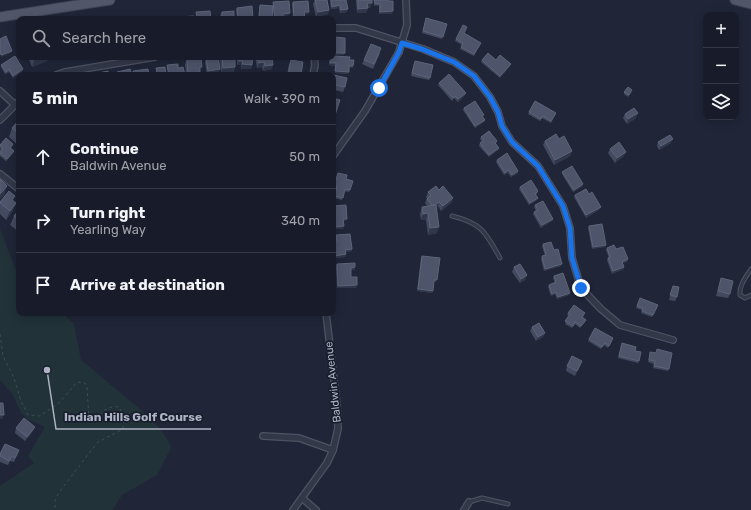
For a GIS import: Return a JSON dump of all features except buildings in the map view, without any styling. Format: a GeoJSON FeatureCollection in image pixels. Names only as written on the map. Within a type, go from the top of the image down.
{"type":"FeatureCollection","features":[{"type":"Feature","properties":{"kind":"main road"},"geometry":{"type":"LineString","coordinates":[[72,6],[80,0]]}},
{"type":"Feature","properties":{"kind":"main road"},"geometry":{"type":"LineString","coordinates":[[0,17],[110,0]]}},
{"type":"Feature","properties":{"kind":"main road"},"geometry":{"type":"LineString","coordinates":[[735,0],[751,4]]}},
{"type":"Feature","properties":{"kind":"street"},"geometry":{"type":"LineString","coordinates":[[336,152],[368,105],[390,68],[402,43],[407,25],[406,0]]}},
{"type":"Feature","properties":{"kind":"street"},"geometry":{"type":"LineString","coordinates":[[336,28],[356,28],[422,49],[454,62],[474,76],[490,97],[498,112],[502,126],[512,142],[538,166],[563,206],[570,228],[572,258],[581,288],[601,309],[620,325],[673,340]]}},
{"type":"Feature","properties":{"kind":"street"},"geometry":{"type":"LineString","coordinates":[[72,72],[138,60]]}},
{"type":"Feature","properties":{"kind":"street"},"geometry":{"type":"LineString","coordinates":[[314,60],[314,72]]}},
{"type":"Feature","properties":{"kind":"street"},"geometry":{"type":"LineString","coordinates":[[0,91],[16,102]]}},
{"type":"Feature","properties":{"kind":"street"},"geometry":{"type":"LineString","coordinates":[[0,120],[16,104]]}},
{"type":"Feature","properties":{"kind":"street"},"geometry":{"type":"LineString","coordinates":[[0,174],[16,187]]}},
{"type":"Feature","properties":{"kind":"street","name":"Baldwin Avenue"},"geometry":{"type":"LineString","coordinates":[[293,510],[327,463],[333,450],[338,429],[337,405],[326,316]]}},
{"type":"Feature","properties":{"kind":"street"},"geometry":{"type":"LineString","coordinates":[[263,436],[299,438],[333,450]]}},
{"type":"Feature","properties":{"kind":"street"},"geometry":{"type":"LineString","coordinates":[[302,498],[316,510]]}},
{"type":"Feature","properties":{"kind":"street"},"geometry":{"type":"LineString","coordinates":[[464,510],[469,502]]}},
{"type":"Feature","properties":{"kind":"lane"},"geometry":{"type":"LineString","coordinates":[[452,216],[473,223],[483,230],[500,258]]}},
{"type":"Feature","properties":{"kind":"lane"},"geometry":{"type":"LineString","coordinates":[[751,269],[745,277],[739,291],[740,295],[745,298],[751,295]]}},
{"type":"Feature","properties":{"kind":"lane"},"geometry":{"type":"LineString","coordinates":[[469,502],[482,498],[508,504]]}},
{"type":"Feature","properties":{"kind":"path"},"geometry":{"type":"LineString","coordinates":[[0,334],[3,356],[14,378],[21,401],[28,415],[40,416],[60,402],[77,382],[85,383],[87,386],[89,421],[93,422],[107,407],[113,406],[119,407],[124,419],[123,429],[98,442],[79,466],[58,494],[55,501],[55,510]]}},
{"type":"Feature","properties":{"kind":"shaded area"},"geometry":{"type":"Polygon","coordinates":[[[0,229],[16,271],[16,316],[65,316],[74,324],[81,360],[152,419],[168,440],[171,448],[157,475],[122,495],[112,510],[0,510],[0,486],[34,463],[28,456],[45,427],[30,420],[21,413],[13,395],[0,380],[0,229]]]}},
{"type":"Feature","properties":{"kind":"place","name":"Indian Hills Golf Course"},"geometry":{"type":"Point","coordinates":[47,370]}},
{"type":"Feature","properties":{"kind":"route"},"geometry":{"type":"LineString","coordinates":[[379,88],[399,52],[402,43],[422,49],[454,62],[474,76],[490,97],[498,112],[502,126],[512,142],[538,166],[563,206],[570,228],[572,258],[581,288]]}}]}
